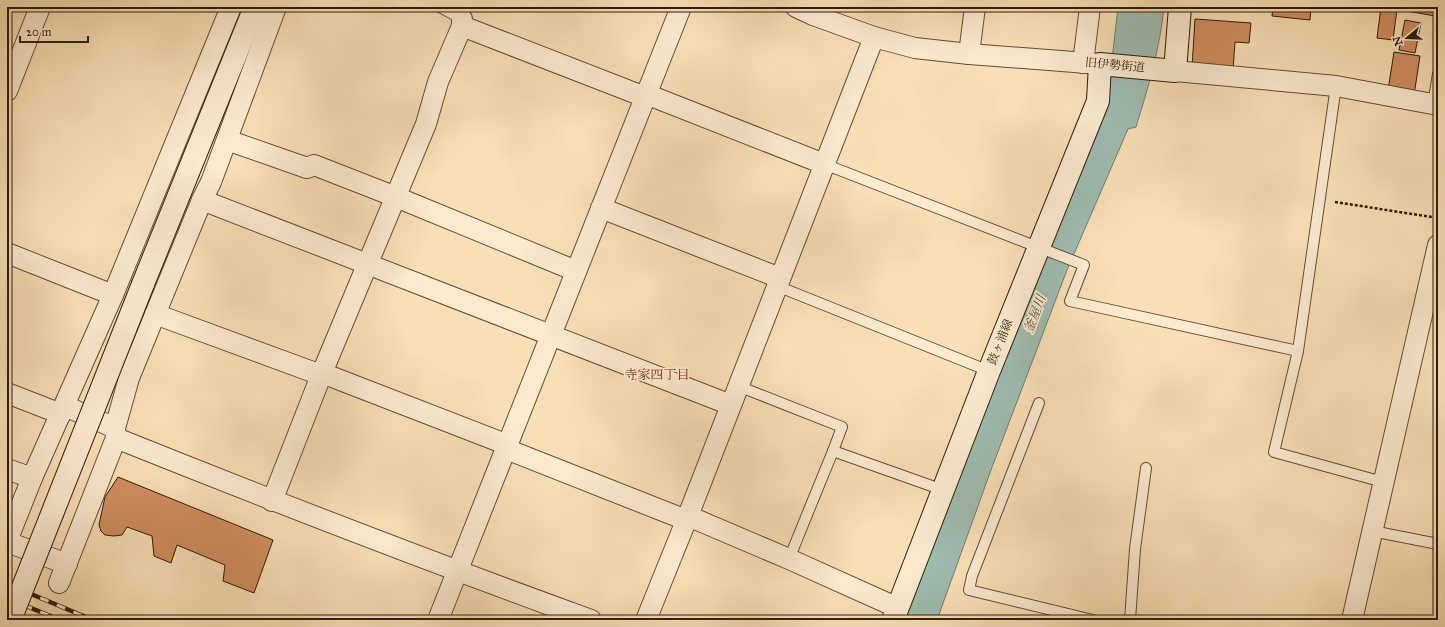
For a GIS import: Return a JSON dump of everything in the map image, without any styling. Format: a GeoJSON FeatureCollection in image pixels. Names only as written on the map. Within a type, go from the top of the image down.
{"type":"FeatureCollection","features":[{"type":"Feature","properties":{"kind":"main road"},"geometry":{"type":"LineString","coordinates":[[10,620],[255,7]]}},
{"type":"Feature","properties":{"kind":"main road"},"geometry":{"type":"LineString","coordinates":[[1167,70],[1180,7]]}},
{"type":"Feature","properties":{"kind":"main road","name":"旧伊勢街道"},"geometry":{"type":"LineString","coordinates":[[1096,64],[1167,70]]}},
{"type":"Feature","properties":{"kind":"main road","name":"鼓ヶ浦線"},"geometry":{"type":"LineString","coordinates":[[896,614],[988,371],[1098,101],[1096,64]]}},
{"type":"Feature","properties":{"kind":"street"},"geometry":{"type":"LineString","coordinates":[[7,91],[40,7]]}},
{"type":"Feature","properties":{"kind":"street"},"geometry":{"type":"LineString","coordinates":[[66,564],[7,541],[32,478],[113,296],[231,7]]}},
{"type":"Feature","properties":{"kind":"street"},"geometry":{"type":"LineString","coordinates":[[59,583],[116,433],[129,378],[202,200],[211,182],[276,7]]}},
{"type":"Feature","properties":{"kind":"street"},"geometry":{"type":"LineString","coordinates":[[438,620],[681,7]]}},
{"type":"Feature","properties":{"kind":"street"},"geometry":{"type":"LineString","coordinates":[[969,54],[975,7]]}},
{"type":"Feature","properties":{"kind":"street"},"geometry":{"type":"LineString","coordinates":[[1090,7],[1096,64]]}},
{"type":"Feature","properties":{"kind":"street","name":"旧伊勢街道"},"geometry":{"type":"LineString","coordinates":[[808,10],[874,37],[915,48],[969,54],[1096,64]]}},
{"type":"Feature","properties":{"kind":"street"},"geometry":{"type":"LineString","coordinates":[[272,500],[322,374],[426,124],[438,82],[462,23],[824,164]]}},
{"type":"Feature","properties":{"kind":"street"},"geometry":{"type":"LineString","coordinates":[[646,620],[731,406],[874,37]]}},
{"type":"Feature","properties":{"kind":"street","name":"旧伊勢街道"},"geometry":{"type":"LineString","coordinates":[[1167,70],[1336,86],[1436,104]]}},
{"type":"Feature","properties":{"kind":"street"},"geometry":{"type":"LineString","coordinates":[[227,140],[307,168],[314,166],[396,197],[576,271]]}},
{"type":"Feature","properties":{"kind":"street"},"geometry":{"type":"LineString","coordinates":[[202,200],[731,406]]}},
{"type":"Feature","properties":{"kind":"street"},"geometry":{"type":"LineString","coordinates":[[601,208],[778,282]]}},
{"type":"Feature","properties":{"kind":"street"},"geometry":{"type":"LineString","coordinates":[[1352,620],[1438,250]]}},
{"type":"Feature","properties":{"kind":"street"},"geometry":{"type":"LineString","coordinates":[[7,253],[113,296]]}},
{"type":"Feature","properties":{"kind":"street"},"geometry":{"type":"LineString","coordinates":[[155,314],[322,374],[789,559],[896,614]]}},
{"type":"Feature","properties":{"kind":"street"},"geometry":{"type":"LineString","coordinates":[[7,393],[63,410],[272,500],[457,572],[590,620]]}},
{"type":"Feature","properties":{"kind":"street"},"geometry":{"type":"LineString","coordinates":[[7,469],[32,478]]}},
{"type":"Feature","properties":{"kind":"lane"},"geometry":{"type":"LineString","coordinates":[[440,7],[462,23]]}},
{"type":"Feature","properties":{"kind":"lane"},"geometry":{"type":"LineString","coordinates":[[1436,104],[1438,74]]}},
{"type":"Feature","properties":{"kind":"lane"},"geometry":{"type":"LineString","coordinates":[[1336,86],[1298,351],[1274,452],[1383,482]]}},
{"type":"Feature","properties":{"kind":"lane"},"geometry":{"type":"LineString","coordinates":[[824,164],[1084,265],[1070,301],[1298,351]]}},
{"type":"Feature","properties":{"kind":"lane"},"geometry":{"type":"LineString","coordinates":[[778,282],[988,371]]}},
{"type":"Feature","properties":{"kind":"lane"},"geometry":{"type":"LineString","coordinates":[[738,386],[842,427],[789,559]]}},
{"type":"Feature","properties":{"kind":"lane"},"geometry":{"type":"LineString","coordinates":[[1039,402],[972,576],[969,590],[1093,620]]}},
{"type":"Feature","properties":{"kind":"lane"},"geometry":{"type":"LineString","coordinates":[[833,451],[943,490]]}},
{"type":"Feature","properties":{"kind":"lane"},"geometry":{"type":"LineString","coordinates":[[1130,620],[1135,549],[1146,468]]}},
{"type":"Feature","properties":{"kind":"lane"},"geometry":{"type":"LineString","coordinates":[[1372,531],[1438,544]]}},
{"type":"Feature","properties":{"kind":"path"},"geometry":{"type":"LineString","coordinates":[[1319,199],[1438,218]]}},
{"type":"Feature","properties":{"kind":"water","name":"釜屋川"},"geometry":{"type":"Polygon","coordinates":[[[1118,7],[1164,7],[1157,53],[1136,127],[1128,129],[1067,270],[991,470],[937,620],[902,620],[983,404],[1107,104],[1118,7]]]}},
{"type":"Feature","properties":{"kind":"building"},"geometry":{"type":"Polygon","coordinates":[[[1273,7],[1311,7],[1310,20],[1272,16],[1273,7]]]}},
{"type":"Feature","properties":{"kind":"building"},"geometry":{"type":"Polygon","coordinates":[[[1381,7],[1397,9],[1393,40],[1377,38],[1381,7]]]}},
{"type":"Feature","properties":{"kind":"building"},"geometry":{"type":"Polygon","coordinates":[[[1408,7],[1437,7],[1435,16],[1407,11],[1408,7]]]}},
{"type":"Feature","properties":{"kind":"building"},"geometry":{"type":"Polygon","coordinates":[[[1195,19],[1251,23],[1249,43],[1235,42],[1233,70],[1192,67],[1195,19]]]}},
{"type":"Feature","properties":{"kind":"building"},"geometry":{"type":"Polygon","coordinates":[[[1405,20],[1421,23],[1415,53],[1399,50],[1405,20]]]}},
{"type":"Feature","properties":{"kind":"building"},"geometry":{"type":"Polygon","coordinates":[[[1394,52],[1420,56],[1414,95],[1388,90],[1394,52]]]}},
{"type":"Feature","properties":{"kind":"building"},"geometry":{"type":"Polygon","coordinates":[[[118,477],[273,540],[254,593],[223,581],[225,565],[177,545],[171,563],[154,556],[152,536],[127,527],[122,535],[105,535],[101,531],[99,525],[105,497],[118,477]]]}},
{"type":"Feature","properties":{"kind":"railway"},"geometry":{"type":"LineString","coordinates":[[7,584],[93,620]]}},
{"type":"Feature","properties":{"kind":"railway"},"geometry":{"type":"LineString","coordinates":[[7,598],[60,620]]}},
{"type":"Feature","properties":{"kind":"district","name":"寺家四丁目"},"geometry":{"type":"Point","coordinates":[657,375]}}]}
